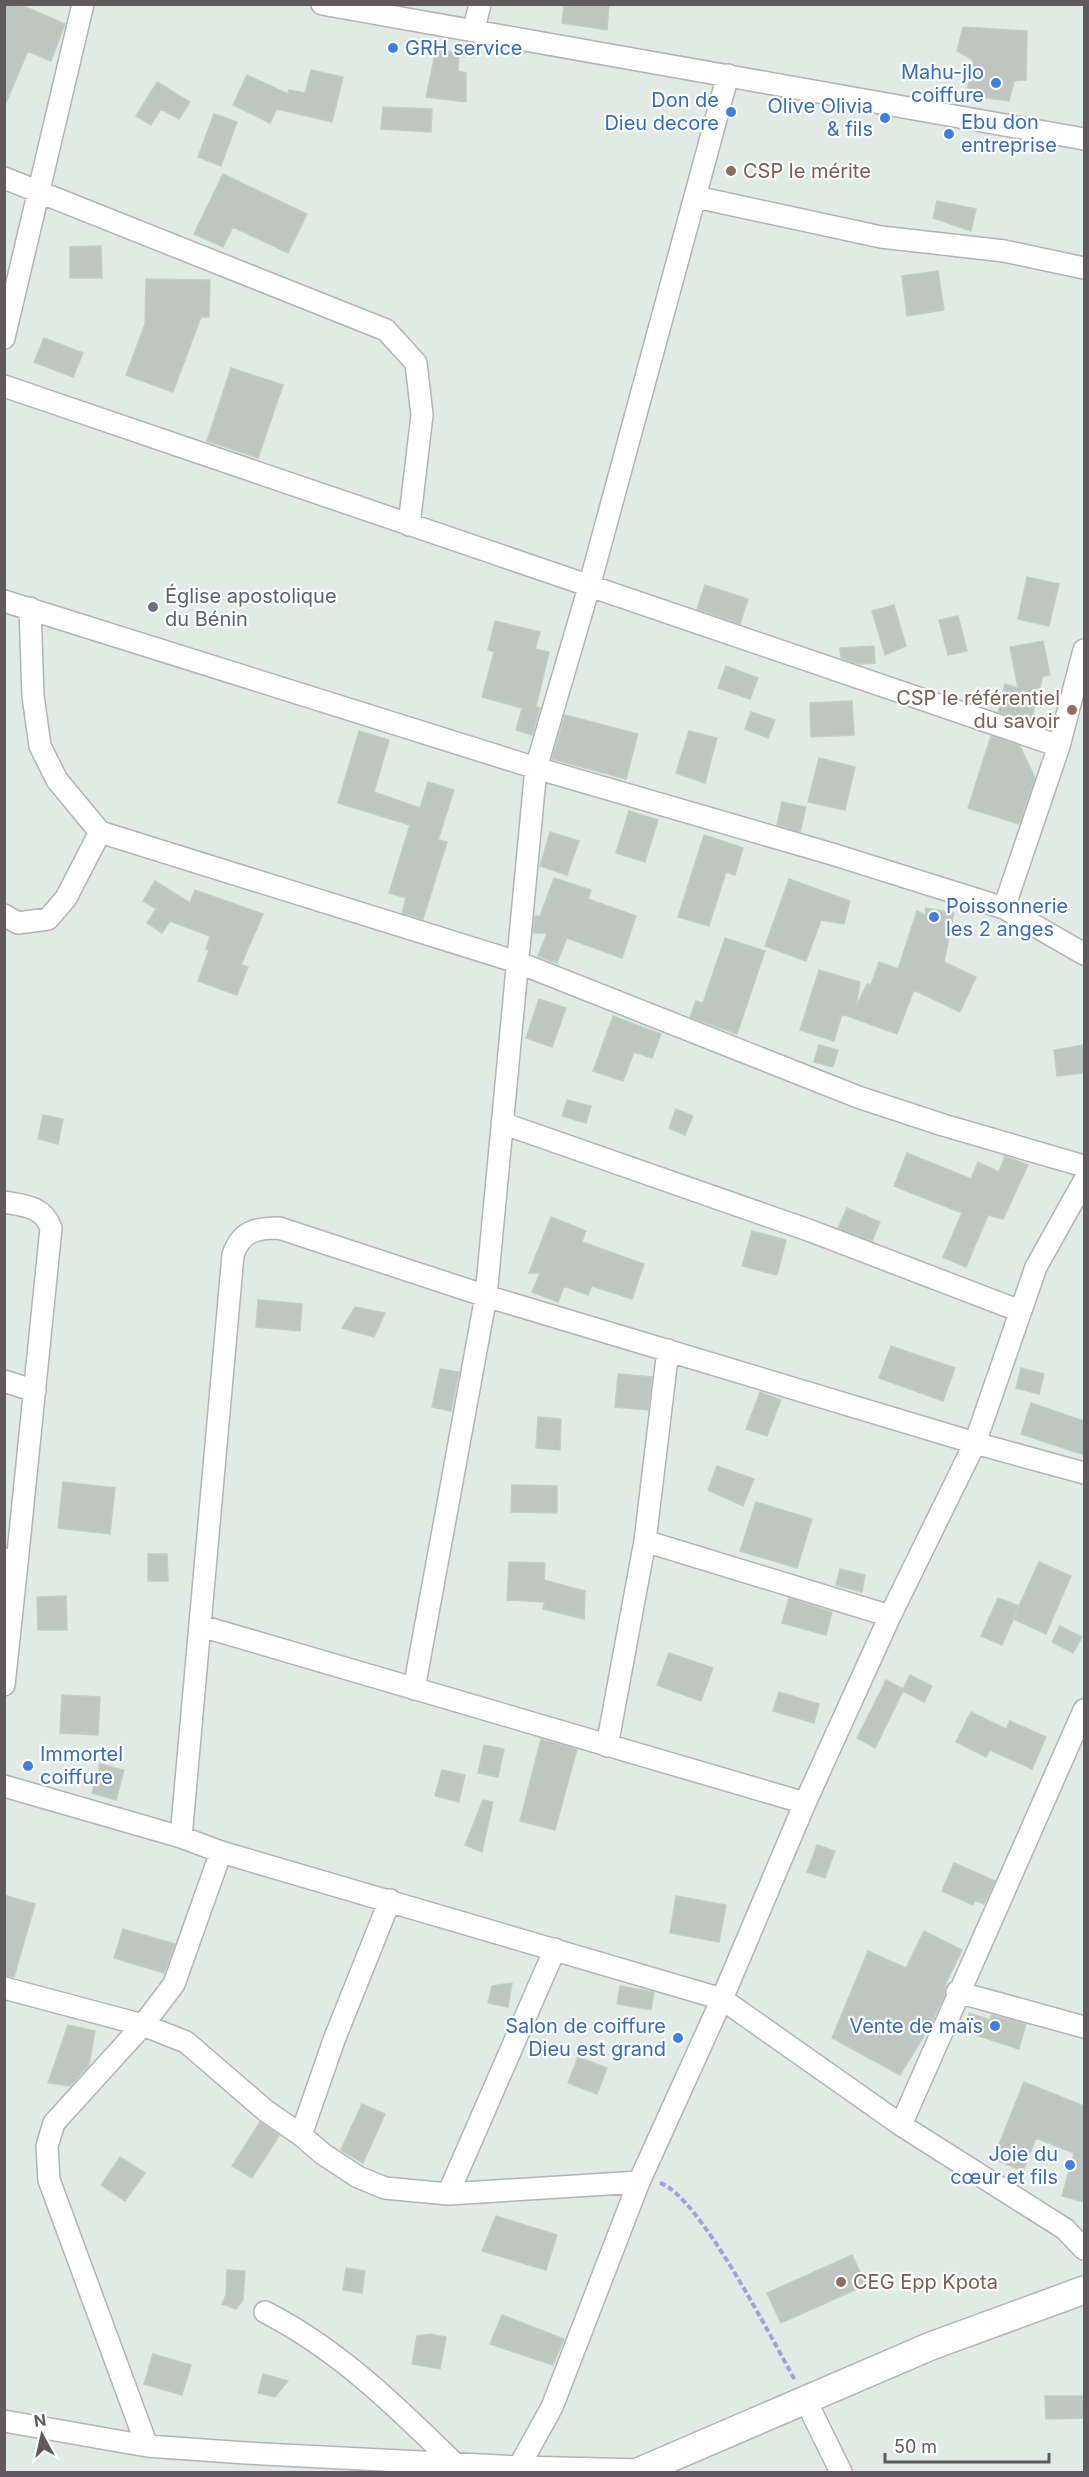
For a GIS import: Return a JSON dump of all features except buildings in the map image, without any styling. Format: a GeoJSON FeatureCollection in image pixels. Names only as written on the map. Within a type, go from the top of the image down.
{"type":"FeatureCollection","features":[{"type":"Feature","properties":{"kind":"street"},"geometry":{"type":"LineString","coordinates":[[4,338],[83,4]]}},
{"type":"Feature","properties":{"kind":"street"},"geometry":{"type":"LineString","coordinates":[[322,4],[474,29],[1084,139]]}},
{"type":"Feature","properties":{"kind":"street"},"geometry":{"type":"LineString","coordinates":[[474,29],[480,4]]}},
{"type":"Feature","properties":{"kind":"street"},"geometry":{"type":"LineString","coordinates":[[414,1689],[486,1296],[536,768],[589,586],[728,75]]}},
{"type":"Feature","properties":{"kind":"street"},"geometry":{"type":"LineString","coordinates":[[4,178],[386,330],[416,363],[421,404],[422,415],[409,525]]}},
{"type":"Feature","properties":{"kind":"street"},"geometry":{"type":"LineString","coordinates":[[696,197],[881,237],[1004,251],[1084,268]]}},
{"type":"Feature","properties":{"kind":"street"},"geometry":{"type":"LineString","coordinates":[[4,386],[1059,746]]}},
{"type":"Feature","properties":{"kind":"street"},"geometry":{"type":"LineString","coordinates":[[4,601],[536,768],[832,854],[1004,908],[1084,954]]}},
{"type":"Feature","properties":{"kind":"street"},"geometry":{"type":"LineString","coordinates":[[30,608],[33,696],[39,746],[57,780],[100,832],[517,962],[858,1097],[943,1125],[1084,1179],[1050,1240],[1020,1311],[975,1443],[890,1616],[805,1803],[722,1999],[639,2182],[552,2407],[518,2470]]}},
{"type":"Feature","properties":{"kind":"street"},"geometry":{"type":"LineString","coordinates":[[1004,908],[1059,746],[1084,650]]}},
{"type":"Feature","properties":{"kind":"street"},"geometry":{"type":"LineString","coordinates":[[4,915],[18,923],[48,919],[66,898],[100,832]]}},
{"type":"Feature","properties":{"kind":"street"},"geometry":{"type":"LineString","coordinates":[[502,1123],[811,1231],[1020,1311]]}},
{"type":"Feature","properties":{"kind":"street"},"geometry":{"type":"LineString","coordinates":[[4,1202],[35,1208],[44,1213],[51,1228],[35,1391],[11,1561],[4,1685]]}},
{"type":"Feature","properties":{"kind":"street"},"geometry":{"type":"LineString","coordinates":[[181,1837],[233,1255],[237,1242],[247,1233],[260,1228],[279,1228],[486,1296],[975,1443],[1084,1473]]}},
{"type":"Feature","properties":{"kind":"street"},"geometry":{"type":"LineString","coordinates":[[607,1746],[645,1541],[668,1350]]}},
{"type":"Feature","properties":{"kind":"street"},"geometry":{"type":"LineString","coordinates":[[4,1381],[35,1391]]}},
{"type":"Feature","properties":{"kind":"street"},"geometry":{"type":"LineString","coordinates":[[645,1541],[890,1616]]}},
{"type":"Feature","properties":{"kind":"street"},"geometry":{"type":"LineString","coordinates":[[201,1626],[805,1803]]}},
{"type":"Feature","properties":{"kind":"street"},"geometry":{"type":"LineString","coordinates":[[901,2125],[957,1992],[1084,1710]]}},
{"type":"Feature","properties":{"kind":"street"},"geometry":{"type":"LineString","coordinates":[[4,1785],[181,1837],[221,1852],[722,1999],[901,2125],[1065,2229],[1084,2249]]}},
{"type":"Feature","properties":{"kind":"street"},"geometry":{"type":"LineString","coordinates":[[147,2446],[49,2180],[47,2146],[54,2123],[143,2025],[174,1984],[221,1852]]}},
{"type":"Feature","properties":{"kind":"street"},"geometry":{"type":"LineString","coordinates":[[301,2135],[334,2040],[390,1900]]}},
{"type":"Feature","properties":{"kind":"street"},"geometry":{"type":"LineString","coordinates":[[448,2194],[555,1949]]}},
{"type":"Feature","properties":{"kind":"street"},"geometry":{"type":"LineString","coordinates":[[4,1988],[143,2025],[195,2049],[266,2111],[301,2135],[323,2154],[358,2177],[385,2188],[448,2194],[639,2182]]}},
{"type":"Feature","properties":{"kind":"street"},"geometry":{"type":"LineString","coordinates":[[957,1992],[1084,2027]]}},
{"type":"Feature","properties":{"kind":"street"},"geometry":{"type":"LineString","coordinates":[[4,2421],[147,2446],[310,2465],[455,2464],[518,2470],[640,2471],[930,2346],[1084,2290]]}},
{"type":"Feature","properties":{"kind":"street"},"geometry":{"type":"LineString","coordinates":[[265,2312],[297,2329],[334,2354],[409,2419],[455,2464]]}},
{"type":"Feature","properties":{"kind":"street"},"geometry":{"type":"LineString","coordinates":[[805,2399],[842,2472]]}},
{"type":"Feature","properties":{"kind":"path"},"geometry":{"type":"LineString","coordinates":[[639,2182],[662,2184],[671,2188],[709,2234],[805,2399]]}},
{"type":"Feature","properties":{"kind":"place","name":"GRH service"},"geometry":{"type":"Point","coordinates":[393,48]}},
{"type":"Feature","properties":{"kind":"place","name":"Mahu-jlo coiffure"},"geometry":{"type":"Point","coordinates":[996,83]}},
{"type":"Feature","properties":{"kind":"place","name":"Don de Dieu decore"},"geometry":{"type":"Point","coordinates":[731,112]}},
{"type":"Feature","properties":{"kind":"place","name":"Olive Olivia & fils"},"geometry":{"type":"Point","coordinates":[885,118]}},
{"type":"Feature","properties":{"kind":"place","name":"Ebu don entreprise"},"geometry":{"type":"Point","coordinates":[949,134]}},
{"type":"Feature","properties":{"kind":"place","name":"CSP le mérite"},"geometry":{"type":"Point","coordinates":[731,171]}},
{"type":"Feature","properties":{"kind":"place","name":"Église apostolique du Bénin"},"geometry":{"type":"Point","coordinates":[153,607]}},
{"type":"Feature","properties":{"kind":"place","name":"CSP le référentiel du savoir"},"geometry":{"type":"Point","coordinates":[1072,710]}},
{"type":"Feature","properties":{"kind":"place","name":"Poissonnerie les 2 anges"},"geometry":{"type":"Point","coordinates":[934,917]}},
{"type":"Feature","properties":{"kind":"place","name":"Immortel coiffure"},"geometry":{"type":"Point","coordinates":[28,1766]}},
{"type":"Feature","properties":{"kind":"place","name":"Vente de maïs"},"geometry":{"type":"Point","coordinates":[995,2026]}},
{"type":"Feature","properties":{"kind":"place","name":"Salon de coiffure Dieu est grand"},"geometry":{"type":"Point","coordinates":[678,2038]}},
{"type":"Feature","properties":{"kind":"place","name":"Joie du cœur et fils"},"geometry":{"type":"Point","coordinates":[1070,2165]}},
{"type":"Feature","properties":{"kind":"place","name":"CEG Epp Kpota"},"geometry":{"type":"Point","coordinates":[841,2282]}}]}
